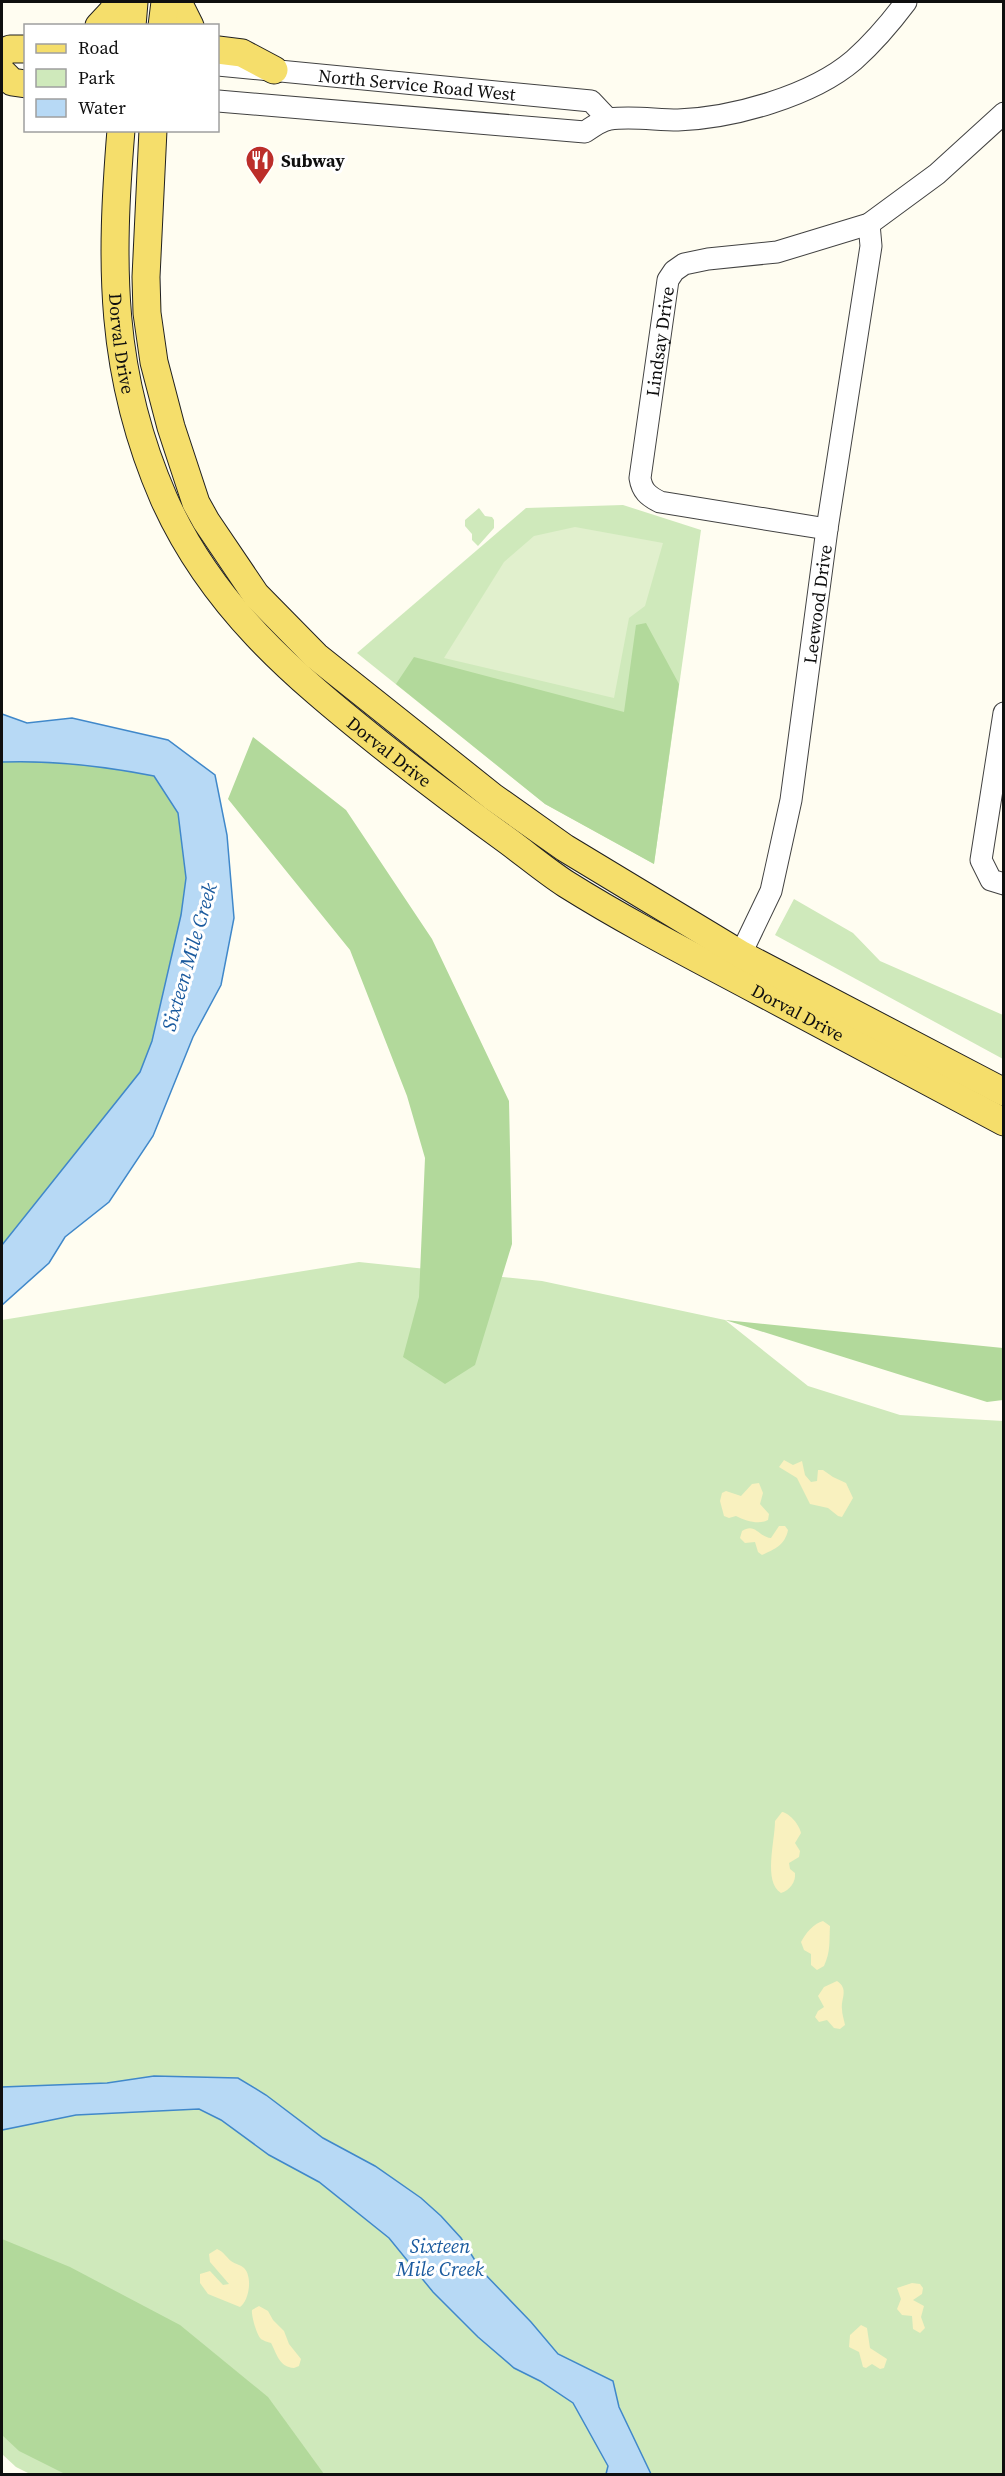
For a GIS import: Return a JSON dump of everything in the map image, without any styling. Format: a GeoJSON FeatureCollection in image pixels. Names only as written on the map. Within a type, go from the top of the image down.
{"type":"FeatureCollection","features":[{"type":"Feature","properties":{"kind":"main road"},"geometry":{"type":"LineString","coordinates":[[101,24],[113,11],[116,2]]}},
{"type":"Feature","properties":{"kind":"main road"},"geometry":{"type":"LineString","coordinates":[[132,24],[134,2]]}},
{"type":"Feature","properties":{"kind":"main road"},"geometry":{"type":"LineString","coordinates":[[162,24],[165,2]]}},
{"type":"Feature","properties":{"kind":"main road"},"geometry":{"type":"LineString","coordinates":[[178,2],[189,24]]}},
{"type":"Feature","properties":{"kind":"main road"},"geometry":{"type":"LineString","coordinates":[[2,53],[10,49],[24,49]]}},
{"type":"Feature","properties":{"kind":"main road"},"geometry":{"type":"LineString","coordinates":[[219,50],[242,53],[274,70]]}},
{"type":"Feature","properties":{"kind":"main road"},"geometry":{"type":"LineString","coordinates":[[2,72],[12,82],[24,84]]}},
{"type":"Feature","properties":{"kind":"main road","name":"Dorval Drive"},"geometry":{"type":"LineString","coordinates":[[121,132],[114,218],[115,302],[127,390],[164,499],[204,570],[255,636],[285,666],[444,795],[563,882],[630,922],[736,965],[1004,1092]]}},
{"type":"Feature","properties":{"kind":"main road","name":"Dorval Drive"},"geometry":{"type":"LineString","coordinates":[[153,132],[146,277],[147,313],[154,362],[171,427],[196,503],[256,594],[316,656],[493,797],[565,848],[736,965],[1004,1122]]}},
{"type":"Feature","properties":{"kind":"street","name":"North Service Road West"},"geometry":{"type":"LineString","coordinates":[[219,101],[585,132],[608,119],[680,120],[737,111],[774,101],[806,88],[853,60],[906,2]]}},
{"type":"Feature","properties":{"kind":"street","name":"North Service Road West"},"geometry":{"type":"LineString","coordinates":[[219,65],[591,101],[608,119]]}},
{"type":"Feature","properties":{"kind":"street","name":"Lindsay Drive"},"geometry":{"type":"LineString","coordinates":[[827,529],[660,502],[649,496],[642,488],[641,466],[668,280],[674,271],[684,264],[708,259],[777,252],[869,224],[937,174],[1004,113]]}},
{"type":"Feature","properties":{"kind":"street","name":"Leewood Drive"},"geometry":{"type":"LineString","coordinates":[[736,965],[771,891],[791,800],[827,529],[871,246],[869,224]]}},
{"type":"Feature","properties":{"kind":"street"},"geometry":{"type":"LineString","coordinates":[[1004,713],[981,860],[991,880],[1004,884]]}},
{"type":"Feature","properties":{"kind":"green space"},"geometry":{"type":"Polygon","coordinates":[[[623,505],[701,530],[654,864],[545,804],[357,653],[526,508],[623,505]]]}},
{"type":"Feature","properties":{"kind":"green space"},"geometry":{"type":"Polygon","coordinates":[[[479,508],[485,516],[492,517],[494,528],[478,546],[465,526],[465,520],[479,508]]]}},
{"type":"Feature","properties":{"kind":"green space"},"geometry":{"type":"Polygon","coordinates":[[[575,527],[663,543],[645,606],[629,618],[614,698],[444,658],[504,562],[534,536],[575,527]]]}},
{"type":"Feature","properties":{"kind":"green space"},"geometry":{"type":"Polygon","coordinates":[[[646,623],[679,684],[654,864],[545,804],[396,684],[414,657],[624,712],[636,625],[646,623]]]}},
{"type":"Feature","properties":{"kind":"green space"},"geometry":{"type":"Polygon","coordinates":[[[253,737],[346,810],[432,939],[509,1101],[512,1244],[475,1365],[445,1384],[403,1357],[419,1297],[425,1158],[407,1096],[350,950],[228,799],[253,737]]]}},
{"type":"Feature","properties":{"kind":"green space"},"geometry":{"type":"Polygon","coordinates":[[[39,760],[98,765],[154,776],[178,813],[186,878],[181,915],[152,1041],[140,1072],[2,1245],[2,762],[39,760]]]}},
{"type":"Feature","properties":{"kind":"green space"},"geometry":{"type":"Polygon","coordinates":[[[794,899],[853,933],[880,961],[1003,1015],[1003,1059],[775,935],[794,899]]]}},
{"type":"Feature","properties":{"kind":"green space"},"geometry":{"type":"Polygon","coordinates":[[[359,1262],[542,1281],[725,1320],[808,1386],[900,1415],[1003,1421],[1003,2474],[30,2474],[16,2467],[2,2454],[2,1320],[359,1262]]]}},
{"type":"Feature","properties":{"kind":"green space"},"geometry":{"type":"Polygon","coordinates":[[[725,1320],[1003,1348],[1003,1400],[987,1402],[725,1320]]]}},
{"type":"Feature","properties":{"kind":"green space"},"geometry":{"type":"Polygon","coordinates":[[[2,2239],[70,2267],[180,2325],[268,2397],[324,2474],[65,2474],[19,2451],[2,2435],[2,2239]]]}},
{"type":"Feature","properties":{"kind":"sand"},"geometry":{"type":"Polygon","coordinates":[[[784,1460],[793,1465],[802,1461],[805,1475],[811,1482],[817,1481],[818,1470],[823,1470],[846,1483],[853,1498],[842,1517],[828,1508],[810,1504],[797,1478],[779,1467],[784,1460]]]}},
{"type":"Feature","properties":{"kind":"sand"},"geometry":{"type":"Polygon","coordinates":[[[759,1483],[763,1493],[760,1504],[769,1514],[768,1520],[757,1522],[736,1516],[729,1518],[724,1516],[720,1501],[722,1493],[726,1491],[741,1496],[752,1484],[759,1483]]]}},
{"type":"Feature","properties":{"kind":"sand"},"geometry":{"type":"Polygon","coordinates":[[[779,1526],[785,1526],[788,1530],[782,1543],[762,1555],[758,1552],[755,1542],[745,1543],[740,1538],[742,1531],[750,1528],[771,1538],[779,1526]]]}},
{"type":"Feature","properties":{"kind":"sand"},"geometry":{"type":"Polygon","coordinates":[[[782,1812],[794,1820],[801,1833],[795,1843],[800,1851],[799,1857],[789,1863],[790,1869],[795,1873],[794,1880],[790,1888],[781,1893],[772,1880],[771,1860],[775,1821],[782,1812]]]}},
{"type":"Feature","properties":{"kind":"sand"},"geometry":{"type":"Polygon","coordinates":[[[823,1921],[830,1926],[829,1951],[824,1966],[817,1970],[811,1965],[811,1954],[804,1950],[801,1942],[810,1929],[823,1921]]]}},
{"type":"Feature","properties":{"kind":"sand"},"geometry":{"type":"Polygon","coordinates":[[[837,1981],[844,1990],[842,2009],[845,2025],[840,2029],[834,2028],[827,2020],[819,2022],[815,2017],[824,2007],[818,1996],[824,1987],[837,1981]]]}},
{"type":"Feature","properties":{"kind":"sand"},"geometry":{"type":"Polygon","coordinates":[[[217,2249],[247,2272],[249,2289],[246,2300],[240,2307],[208,2294],[200,2283],[200,2274],[210,2271],[223,2285],[229,2284],[210,2262],[209,2254],[217,2249]]]}},
{"type":"Feature","properties":{"kind":"sand"},"geometry":{"type":"Polygon","coordinates":[[[912,2283],[920,2284],[923,2288],[922,2294],[913,2300],[924,2306],[921,2317],[925,2328],[920,2333],[913,2329],[912,2316],[902,2315],[897,2309],[901,2299],[897,2288],[912,2283]]]}},
{"type":"Feature","properties":{"kind":"sand"},"geometry":{"type":"Polygon","coordinates":[[[259,2306],[268,2311],[284,2331],[289,2344],[301,2359],[299,2366],[294,2368],[285,2365],[279,2359],[271,2343],[259,2337],[252,2310],[259,2306]]]}},
{"type":"Feature","properties":{"kind":"sand"},"geometry":{"type":"Polygon","coordinates":[[[861,2325],[867,2328],[870,2348],[887,2359],[884,2368],[880,2369],[872,2364],[866,2368],[863,2367],[859,2352],[849,2347],[850,2335],[861,2325]]]}},
{"type":"Feature","properties":{"kind":"water","name":"Sixteen Mile Creek"},"geometry":{"type":"Polygon","coordinates":[[[2,714],[27,723],[72,718],[168,740],[215,775],[227,835],[234,918],[221,985],[193,1037],[153,1136],[109,1202],[65,1237],[49,1263],[2,1305],[2,1245],[140,1072],[152,1041],[181,915],[186,878],[178,813],[154,776],[78,764],[2,762],[2,714]]]}},
{"type":"Feature","properties":{"kind":"water","name":"Sixteen Mile Creek"},"geometry":{"type":"Polygon","coordinates":[[[154,2076],[238,2078],[266,2095],[323,2138],[375,2166],[421,2198],[461,2238],[481,2270],[558,2354],[613,2381],[619,2407],[651,2474],[606,2474],[608,2466],[573,2403],[540,2381],[514,2368],[478,2337],[433,2292],[389,2238],[319,2182],[269,2155],[221,2120],[199,2109],[76,2115],[2,2130],[2,2087],[107,2083],[154,2076]]]}},
{"type":"Feature","properties":{"kind":"place","name":"Subway"},"geometry":{"type":"Point","coordinates":[260,186]}}]}
